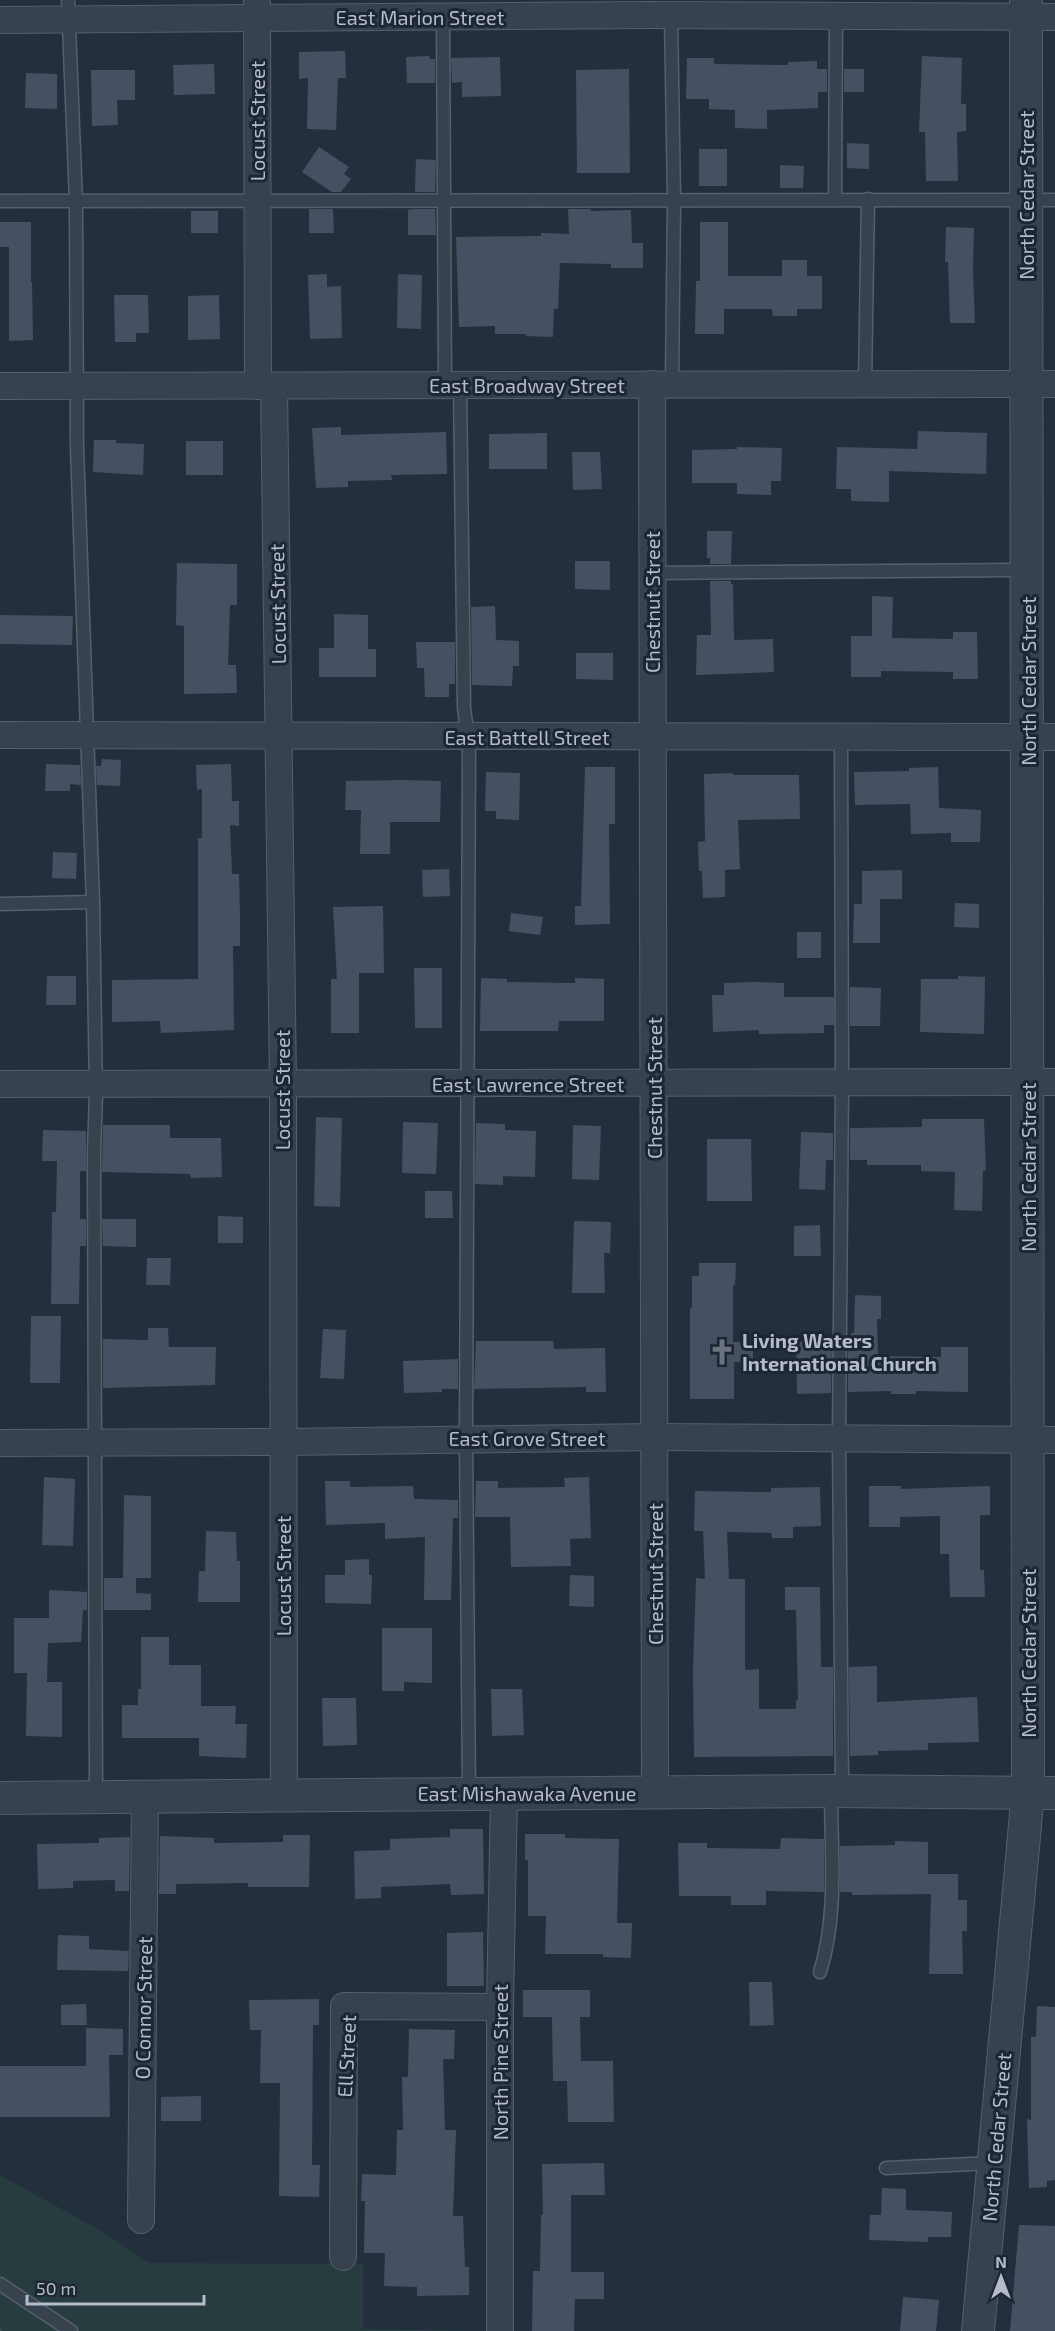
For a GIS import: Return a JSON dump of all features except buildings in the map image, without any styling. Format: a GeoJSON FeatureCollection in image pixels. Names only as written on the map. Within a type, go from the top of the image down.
{"type":"FeatureCollection","features":[{"type":"Feature","properties":{"kind":"street","name":"East Marion Street"},"geometry":{"type":"LineString","coordinates":[[0,20],[68,10],[257,9],[443,17],[837,15],[1035,11]]}},
{"type":"Feature","properties":{"kind":"street","name":"Locust Street"},"geometry":{"type":"LineString","coordinates":[[257,9],[257,200],[279,737],[284,1794]]}},
{"type":"Feature","properties":{"kind":"street","name":"North Cedar Street"},"geometry":{"type":"LineString","coordinates":[[978,2331],[994,2163],[1042,1793],[1041,737],[1028,570],[1041,384],[1040,200],[1035,11]]}},
{"type":"Feature","properties":{"kind":"street","name":"Chestnut Street"},"geometry":{"type":"LineString","coordinates":[[656,1792],[652,573],[662,384]]}},
{"type":"Feature","properties":{"kind":"street","name":"East Broadway Street"},"geometry":{"type":"LineString","coordinates":[[0,386],[1041,384]]}},
{"type":"Feature","properties":{"kind":"street","name":"East Battell Street"},"geometry":{"type":"LineString","coordinates":[[0,735],[1041,737]]}},
{"type":"Feature","properties":{"kind":"street","name":"East Lawrence Street"},"geometry":{"type":"LineString","coordinates":[[0,1084],[1042,1083]]}},
{"type":"Feature","properties":{"kind":"street","name":"East Grove Street"},"geometry":{"type":"LineString","coordinates":[[0,1443],[655,1437],[1042,1440]]}},
{"type":"Feature","properties":{"kind":"street","name":"East Mishawaka Avenue"},"geometry":{"type":"LineString","coordinates":[[0,1798],[836,1791],[1042,1793]]}},
{"type":"Feature","properties":{"kind":"street","name":"North Pine Street"},"geometry":{"type":"LineString","coordinates":[[500,2331],[500,2007],[504,1793]]}},
{"type":"Feature","properties":{"kind":"street","name":"O Connor Street"},"geometry":{"type":"LineString","coordinates":[[141,2220],[145,1796]]}},
{"type":"Feature","properties":{"kind":"street","name":"Ell Street"},"geometry":{"type":"LineString","coordinates":[[343,2257],[344,2007],[500,2007]]}},
{"type":"Feature","properties":{"kind":"lane"},"geometry":{"type":"LineString","coordinates":[[68,10],[76,202],[76,386],[93,902],[96,1796]]}},
{"type":"Feature","properties":{"kind":"lane"},"geometry":{"type":"LineString","coordinates":[[662,384],[674,200],[671,15]]}},
{"type":"Feature","properties":{"kind":"lane"},"geometry":{"type":"LineString","coordinates":[[835,200],[837,15]]}},
{"type":"Feature","properties":{"kind":"lane"},"geometry":{"type":"LineString","coordinates":[[443,17],[446,200],[464,708],[467,737],[469,1085],[466,1438],[469,1793]]}},
{"type":"Feature","properties":{"kind":"lane"},"geometry":{"type":"LineString","coordinates":[[865,384],[868,199]]}},
{"type":"Feature","properties":{"kind":"lane"},"geometry":{"type":"LineString","coordinates":[[0,201],[1040,200]]}},
{"type":"Feature","properties":{"kind":"lane"},"geometry":{"type":"LineString","coordinates":[[652,573],[1028,570]]}},
{"type":"Feature","properties":{"kind":"lane"},"geometry":{"type":"LineString","coordinates":[[820,1972],[826,1952],[832,1896],[836,1791],[842,1083],[841,736]]}},
{"type":"Feature","properties":{"kind":"lane"},"geometry":{"type":"LineString","coordinates":[[0,904],[93,902]]}},
{"type":"Feature","properties":{"kind":"lane"},"geometry":{"type":"LineString","coordinates":[[886,2168],[994,2163]]}},
{"type":"Feature","properties":{"kind":"lane"},"geometry":{"type":"LineString","coordinates":[[0,2284],[71,2331]]}},
{"type":"Feature","properties":{"kind":"green space"},"geometry":{"type":"Polygon","coordinates":[[[0,2175],[100,2230],[149,2263],[363,2264],[363,2329],[482,2331],[0,2331],[0,2175]]]}},
{"type":"Feature","properties":{"kind":"place","name":"Living Waters International Church"},"geometry":{"type":"Point","coordinates":[722,1352]}}]}
